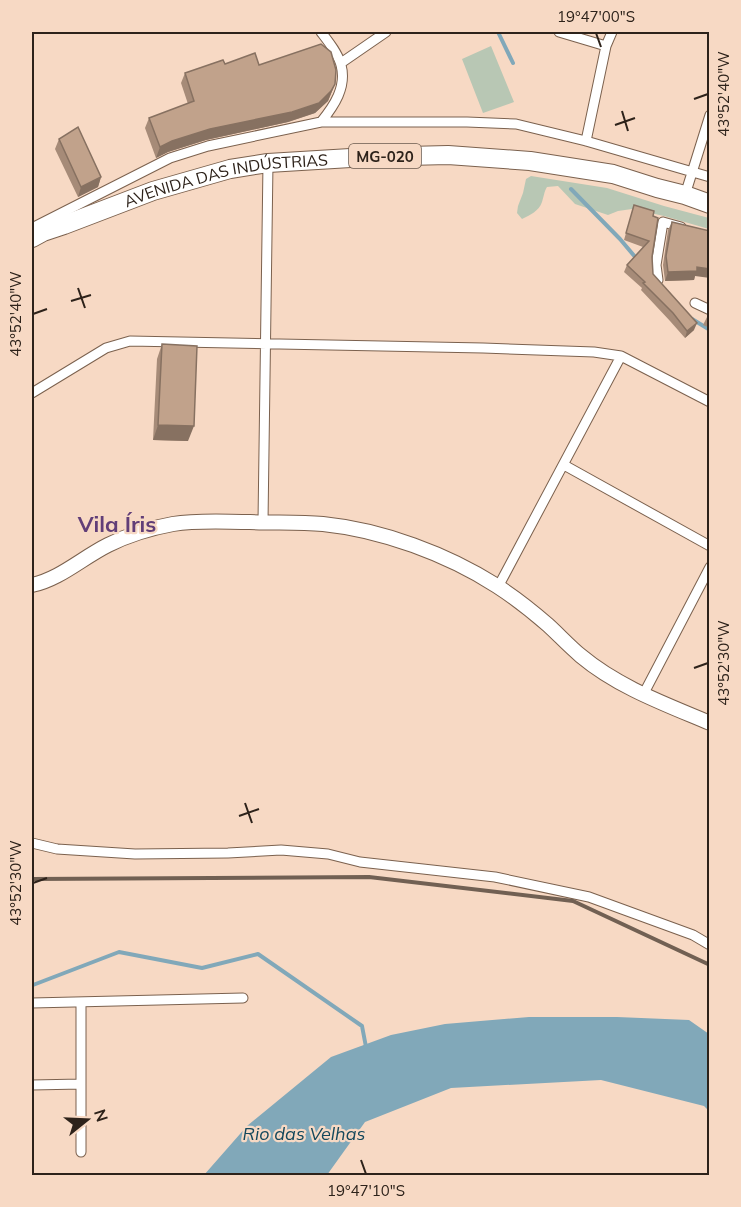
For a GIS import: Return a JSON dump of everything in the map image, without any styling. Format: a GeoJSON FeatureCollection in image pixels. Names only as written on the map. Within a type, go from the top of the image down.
{"type":"FeatureCollection","features":[{"type":"Feature","properties":{"kind":"highway","name":"AVENIDA DAS INDÚSTRIAS"},"geometry":{"type":"LineString","coordinates":[[36,230],[62,219],[230,170],[268,163],[367,157],[448,155],[530,161],[613,174],[710,204]]}},
{"type":"Feature","properties":{"kind":"highway","name":"AVENIDA DAS INDÚSTRIAS"},"geometry":{"type":"LineString","coordinates":[[32,253],[47,242],[62,219]]}},
{"type":"Feature","properties":{"kind":"main road"},"geometry":{"type":"LineString","coordinates":[[32,585],[64,572],[107,545],[133,534],[174,524],[208,521],[263,522],[323,524],[357,530],[411,544],[456,563],[498,587],[547,624],[582,657],[610,676],[644,695],[710,723]]}},
{"type":"Feature","properties":{"kind":"street"},"geometry":{"type":"LineString","coordinates":[[321,32],[341,63],[343,76],[334,106],[321,122]]}},
{"type":"Feature","properties":{"kind":"street"},"geometry":{"type":"LineString","coordinates":[[341,63],[386,32]]}},
{"type":"Feature","properties":{"kind":"street"},"geometry":{"type":"LineString","coordinates":[[559,32],[606,46]]}},
{"type":"Feature","properties":{"kind":"street"},"geometry":{"type":"LineString","coordinates":[[586,141],[606,46],[612,32]]}},
{"type":"Feature","properties":{"kind":"street"},"geometry":{"type":"LineString","coordinates":[[685,195],[710,115]]}},
{"type":"Feature","properties":{"kind":"street"},"geometry":{"type":"LineString","coordinates":[[62,219],[170,158],[208,146],[321,122],[516,124],[586,141],[710,177]]}},
{"type":"Feature","properties":{"kind":"street"},"geometry":{"type":"LineString","coordinates":[[263,522],[268,163]]}},
{"type":"Feature","properties":{"kind":"street"},"geometry":{"type":"LineString","coordinates":[[658,280],[656,265],[663,222],[691,229]]}},
{"type":"Feature","properties":{"kind":"street"},"geometry":{"type":"LineString","coordinates":[[694,303],[710,310]]}},
{"type":"Feature","properties":{"kind":"street"},"geometry":{"type":"LineString","coordinates":[[32,393],[106,348],[130,341],[594,352],[621,356],[710,402]]}},
{"type":"Feature","properties":{"kind":"street"},"geometry":{"type":"LineString","coordinates":[[498,587],[621,356]]}},
{"type":"Feature","properties":{"kind":"street"},"geometry":{"type":"LineString","coordinates":[[564,465],[710,546]]}},
{"type":"Feature","properties":{"kind":"street"},"geometry":{"type":"LineString","coordinates":[[644,695],[710,567]]}},
{"type":"Feature","properties":{"kind":"street"},"geometry":{"type":"LineString","coordinates":[[32,843],[57,849],[135,854],[281,850],[328,854],[360,861],[495,877],[589,897],[693,935],[710,945]]}},
{"type":"Feature","properties":{"kind":"street"},"geometry":{"type":"LineString","coordinates":[[32,1003],[243,998]]}},
{"type":"Feature","properties":{"kind":"street"},"geometry":{"type":"LineString","coordinates":[[81,1002],[81,1152]]}},
{"type":"Feature","properties":{"kind":"street"},"geometry":{"type":"LineString","coordinates":[[32,1085],[81,1084]]}},
{"type":"Feature","properties":{"kind":"green space"},"geometry":{"type":"Polygon","coordinates":[[[491,46],[514,102],[483,113],[462,59],[491,46]]]}},
{"type":"Feature","properties":{"kind":"green space"},"geometry":{"type":"Polygon","coordinates":[[[531,176],[607,188],[709,218],[709,229],[632,209],[608,215],[575,204],[558,186],[547,187],[539,208],[522,219],[517,213],[518,206],[526,179],[531,176]]]}},
{"type":"Feature","properties":{"kind":"water","name":"Rio das Velhas"},"geometry":{"type":"Polygon","coordinates":[[[529,1017],[689,1020],[709,1034],[709,1111],[704,1106],[601,1080],[451,1088],[365,1122],[327,1175],[204,1175],[247,1126],[331,1057],[391,1035],[445,1024],[529,1017]]]}},
{"type":"Feature","properties":{"kind":"building"},"geometry":{"type":"Polygon","coordinates":[[[321,44],[331,52],[336,70],[335,84],[319,103],[292,112],[210,129],[160,147],[149,118],[194,101],[185,73],[223,60],[225,64],[255,53],[259,65],[321,44]]]}},
{"type":"Feature","properties":{"kind":"building"},"geometry":{"type":"Polygon","coordinates":[[[78,127],[101,177],[81,187],[59,139],[78,127]]]}},
{"type":"Feature","properties":{"kind":"building"},"geometry":{"type":"Polygon","coordinates":[[[634,205],[654,211],[653,216],[658,218],[652,257],[653,274],[697,323],[687,331],[673,313],[643,283],[645,282],[627,265],[649,241],[626,233],[634,205]]]}},
{"type":"Feature","properties":{"kind":"building"},"geometry":{"type":"Polygon","coordinates":[[[672,222],[710,231],[710,269],[697,267],[697,271],[668,272],[666,256],[672,222]]]}},
{"type":"Feature","properties":{"kind":"building"},"geometry":{"type":"Polygon","coordinates":[[[162,344],[197,346],[194,426],[158,425],[162,344]]]}},
{"type":"Feature","properties":{"kind":"waterway"},"geometry":{"type":"LineString","coordinates":[[498,32],[513,63]]}},
{"type":"Feature","properties":{"kind":"waterway"},"geometry":{"type":"LineString","coordinates":[[571,189],[636,258]]}},
{"type":"Feature","properties":{"kind":"waterway"},"geometry":{"type":"LineString","coordinates":[[692,319],[710,330]]}},
{"type":"Feature","properties":{"kind":"waterway"},"geometry":{"type":"LineString","coordinates":[[32,984],[119,952],[202,968],[258,954],[362,1026],[366,1047]]}},
{"type":"Feature","properties":{"kind":"railway"},"geometry":{"type":"LineString","coordinates":[[32,879],[369,877],[573,901],[710,965]]}},
{"type":"Feature","properties":{"kind":"district","name":"Vila Íris"},"geometry":{"type":"Point","coordinates":[117,524]}}]}
